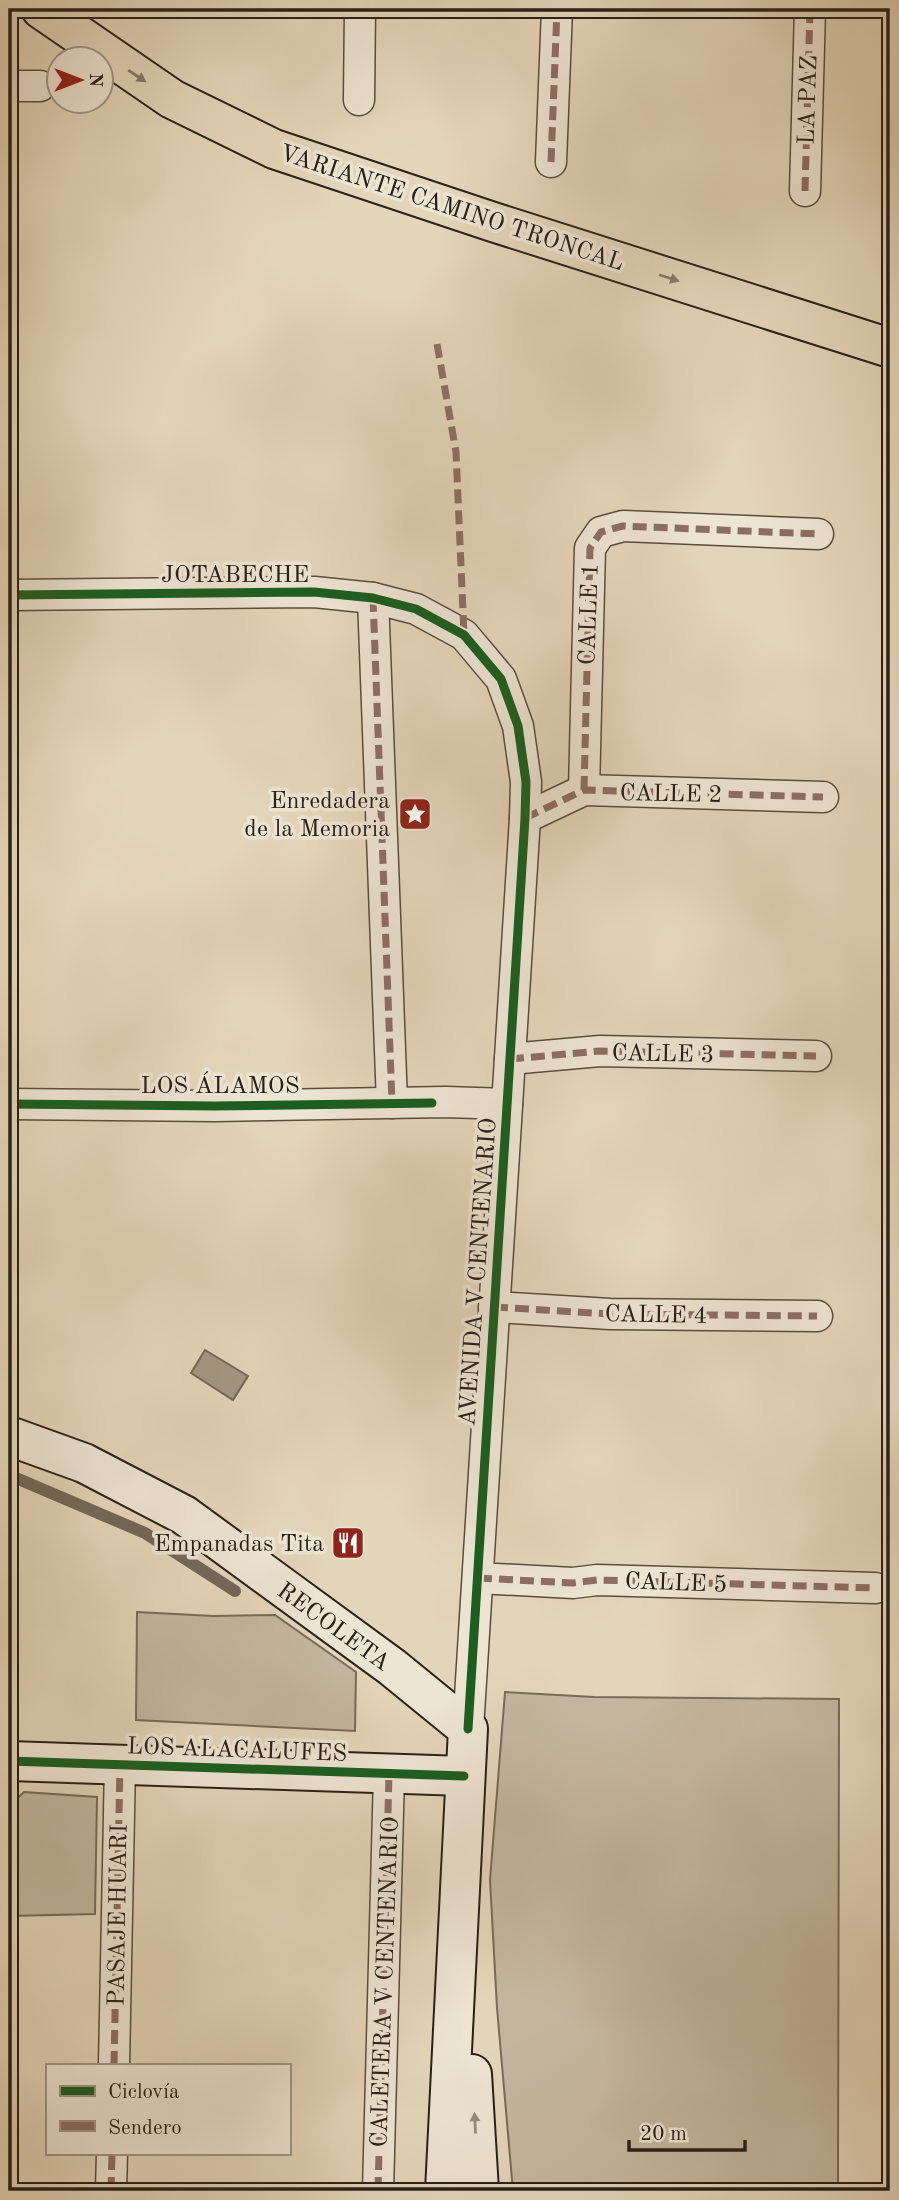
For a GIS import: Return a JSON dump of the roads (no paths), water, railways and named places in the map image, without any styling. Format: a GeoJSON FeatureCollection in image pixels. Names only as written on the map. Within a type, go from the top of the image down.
{"type":"FeatureCollection","features":[{"type":"Feature","properties":{"kind":"main road","name":"VARIANTE CAMINO TRONCAL"},"geometry":{"type":"LineString","coordinates":[[41,9],[172,99],[274,149],[493,222],[890,348]]}},
{"type":"Feature","properties":{"kind":"main road","name":"RECOLETA"},"geometry":{"type":"LineString","coordinates":[[9,1436],[84,1463],[184,1515],[392,1667],[468,1729]]}},
{"type":"Feature","properties":{"kind":"main road","name":"AVENIDA V CENTENARIO"},"geometry":{"type":"LineString","coordinates":[[445,2191],[468,1729]]}},
{"type":"Feature","properties":{"kind":"main road","name":"LOS ALACALUFES"},"geometry":{"type":"LineString","coordinates":[[9,1762],[464,1776]]}},
{"type":"Feature","properties":{"kind":"main road","name":"AVENIDA V CENTENARIO"},"geometry":{"type":"LineString","coordinates":[[460,1870],[479,2191]]}},
{"type":"Feature","properties":{"kind":"street"},"geometry":{"type":"LineString","coordinates":[[359,100],[360,9]]}},
{"type":"Feature","properties":{"kind":"street"},"geometry":{"type":"LineString","coordinates":[[551,162],[557,9]]}},
{"type":"Feature","properties":{"kind":"street","name":"LA PAZ"},"geometry":{"type":"LineString","coordinates":[[805,191],[810,9]]}},
{"type":"Feature","properties":{"kind":"street"},"geometry":{"type":"LineString","coordinates":[[9,86],[40,86]]}},
{"type":"Feature","properties":{"kind":"street","name":"CALLE 1"},"geometry":{"type":"LineString","coordinates":[[584,790],[590,548],[601,532],[623,526],[818,534]]}},
{"type":"Feature","properties":{"kind":"street","name":"JOTABECHE"},"geometry":{"type":"LineString","coordinates":[[9,595],[314,592],[373,598],[416,609],[464,635],[501,678],[518,726],[526,782],[525,818]]}},
{"type":"Feature","properties":{"kind":"street"},"geometry":{"type":"LineString","coordinates":[[373,598],[392,1103]]}},
{"type":"Feature","properties":{"kind":"street","name":"CALLE 2"},"geometry":{"type":"LineString","coordinates":[[525,818],[584,790],[823,797]]}},
{"type":"Feature","properties":{"kind":"street","name":"AVENIDA V CENTENARIO"},"geometry":{"type":"LineString","coordinates":[[468,1729],[525,818]]}},
{"type":"Feature","properties":{"kind":"street","name":"CALLE 3"},"geometry":{"type":"LineString","coordinates":[[510,1059],[600,1051],[816,1056]]}},
{"type":"Feature","properties":{"kind":"street","name":"LOS ÁLAMOS"},"geometry":{"type":"LineString","coordinates":[[9,1104],[507,1104]]}},
{"type":"Feature","properties":{"kind":"street","name":"CALLE 4"},"geometry":{"type":"LineString","coordinates":[[494,1307],[610,1314],[817,1316]]}},
{"type":"Feature","properties":{"kind":"street","name":"CALLE 5"},"geometry":{"type":"LineString","coordinates":[[478,1578],[573,1583],[597,1580],[875,1588]]}},
{"type":"Feature","properties":{"kind":"street","name":"PASAJE HUARI"},"geometry":{"type":"LineString","coordinates":[[114,2064],[120,1765]]}},
{"type":"Feature","properties":{"kind":"street","name":"CALETERA V CENTENARIO"},"geometry":{"type":"LineString","coordinates":[[378,2191],[389,1774]]}},
{"type":"Feature","properties":{"kind":"street"},"geometry":{"type":"LineString","coordinates":[[111,2191],[112,2154]]}},
{"type":"Feature","properties":{"kind":"waterway"},"geometry":{"type":"LineString","coordinates":[[9,1475],[145,1533],[235,1591]]}},
{"type":"Feature","properties":{"kind":"place","name":"Enredadera de la Memoria"},"geometry":{"type":"Point","coordinates":[415,814]}},
{"type":"Feature","properties":{"kind":"place","name":"Empanadas Tita"},"geometry":{"type":"Point","coordinates":[348,1543]}}]}
